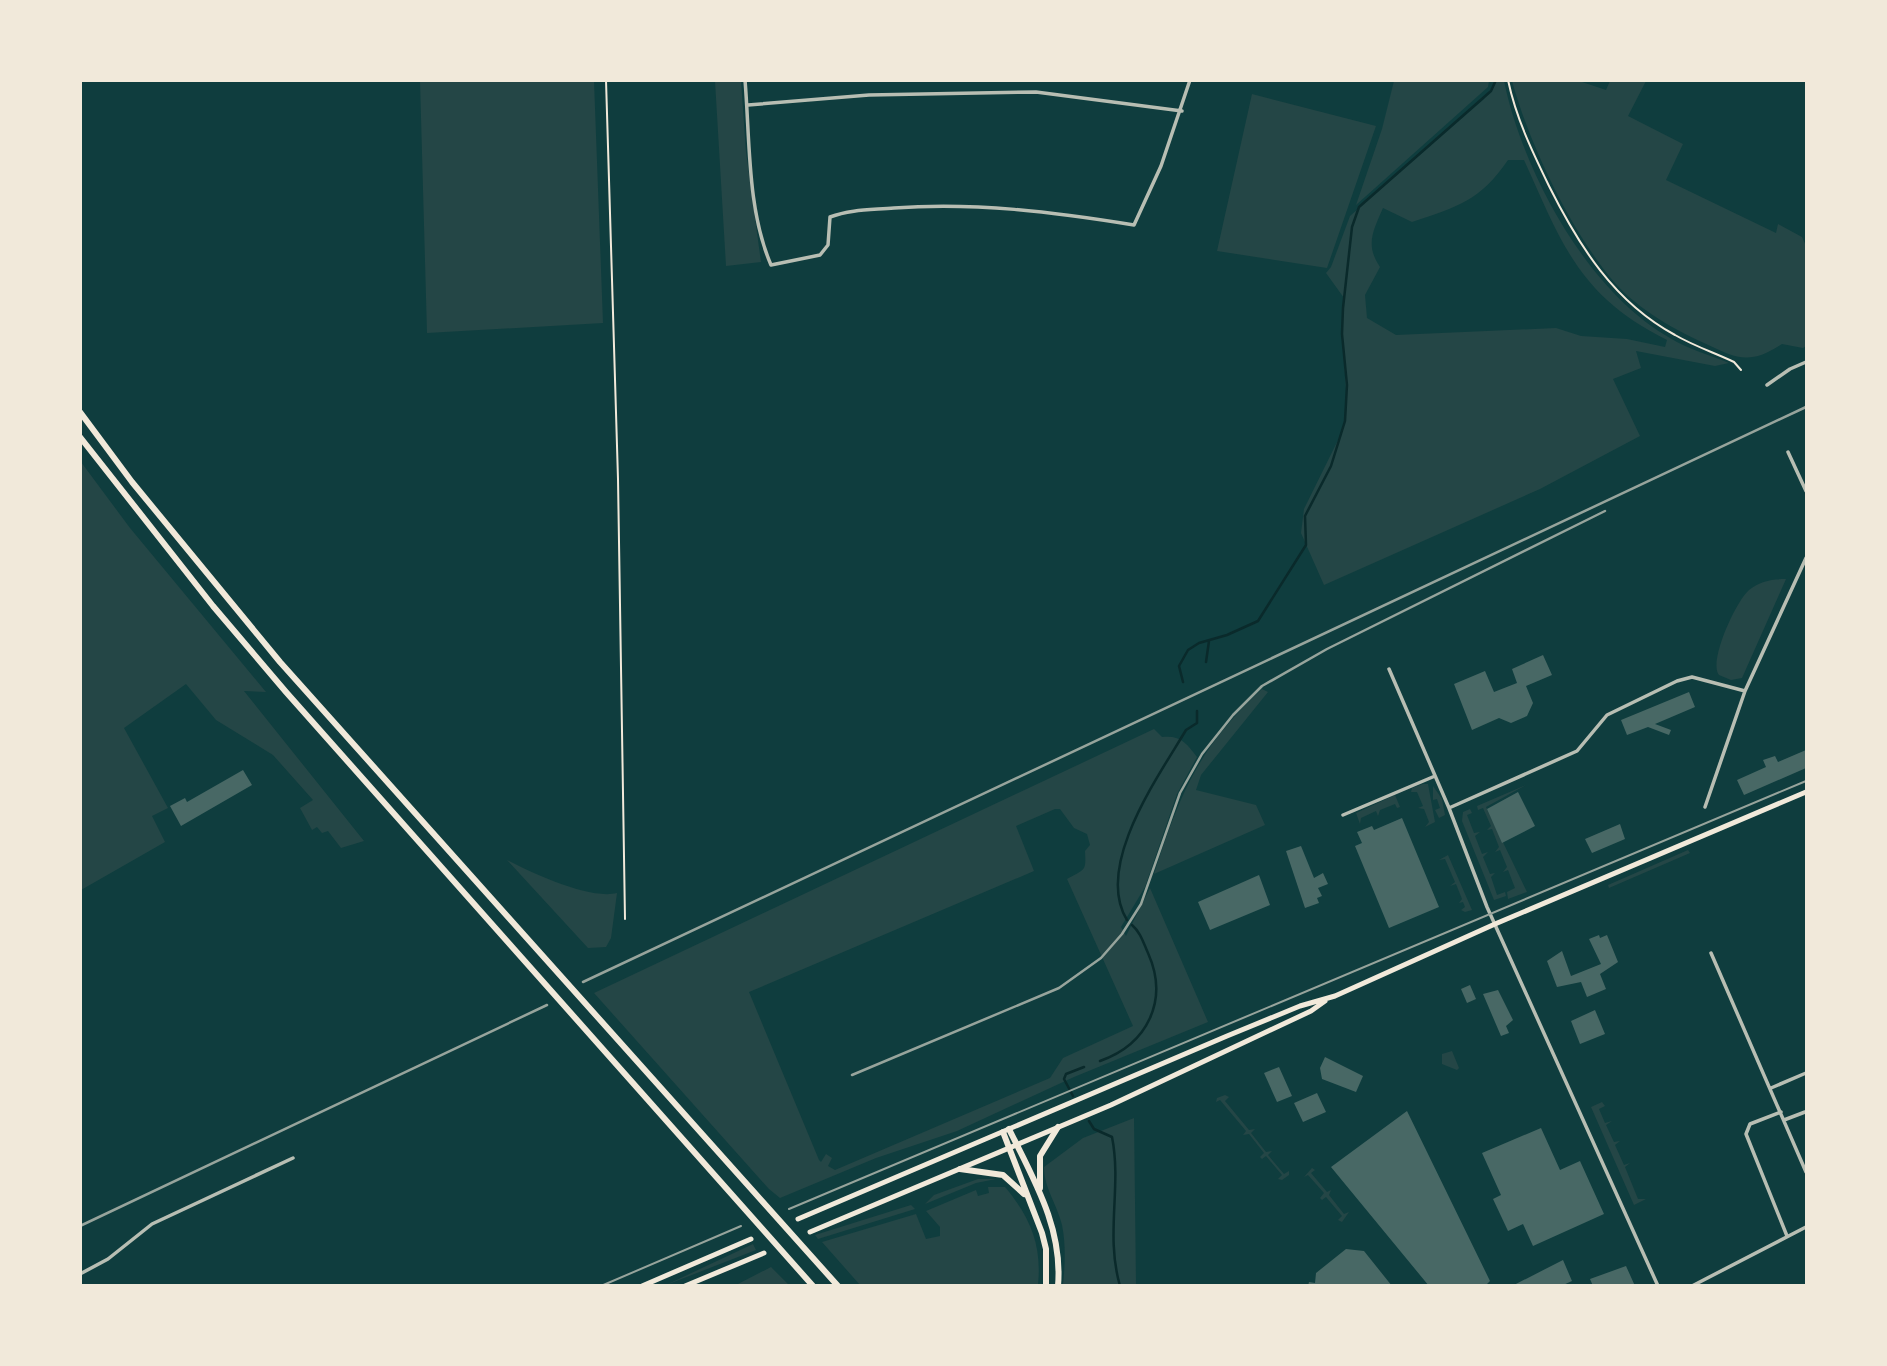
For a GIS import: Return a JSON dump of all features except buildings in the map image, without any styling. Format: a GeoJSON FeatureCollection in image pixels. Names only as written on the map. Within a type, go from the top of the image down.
{"type":"FeatureCollection","features":[{"type":"Feature","properties":{"kind":"highway"},"geometry":{"type":"LineString","coordinates":[[80,412],[132,482],[280,662],[838,1286]]}},
{"type":"Feature","properties":{"kind":"highway"},"geometry":{"type":"LineString","coordinates":[[80,438],[245,645],[813,1286]]}},
{"type":"Feature","properties":{"kind":"highway"},"geometry":{"type":"LineString","coordinates":[[1040,1190],[1040,1156],[1058,1128]]}},
{"type":"Feature","properties":{"kind":"highway"},"geometry":{"type":"LineString","coordinates":[[1006,1131],[1017,1145],[1040,1190],[1058,1246],[1058,1286]]}},
{"type":"Feature","properties":{"kind":"highway"},"geometry":{"type":"LineString","coordinates":[[1006,1131],[1009,1148],[1046,1249],[1046,1286]]}},
{"type":"Feature","properties":{"kind":"highway"},"geometry":{"type":"LineString","coordinates":[[960,1169],[1003,1175],[1027,1198]]}},
{"type":"Feature","properties":{"kind":"main road"},"geometry":{"type":"LineString","coordinates":[[798,1219],[1300,1006],[1328,999],[1495,924],[1807,792]]}},
{"type":"Feature","properties":{"kind":"main road"},"geometry":{"type":"LineString","coordinates":[[810,1232],[1126,1098],[1189,1066],[1311,1012],[1328,999]]}},
{"type":"Feature","properties":{"kind":"main road"},"geometry":{"type":"LineString","coordinates":[[642,1286],[751,1239]]}},
{"type":"Feature","properties":{"kind":"main road"},"geometry":{"type":"LineString","coordinates":[[685,1286],[764,1253]]}},
{"type":"Feature","properties":{"kind":"street"},"geometry":{"type":"LineString","coordinates":[[745,80],[761,243],[771,265],[820,255],[828,245],[830,217],[844,212],[911,206],[1018,208],[1133,225],[1182,111],[1190,80]]}},
{"type":"Feature","properties":{"kind":"street"},"geometry":{"type":"LineString","coordinates":[[747,105],[869,95],[1036,92],[1182,111]]}},
{"type":"Feature","properties":{"kind":"street"},"geometry":{"type":"LineString","coordinates":[[1767,385],[1790,369],[1807,362]]}},
{"type":"Feature","properties":{"kind":"street"},"geometry":{"type":"LineString","coordinates":[[1788,452],[1807,491]]}},
{"type":"Feature","properties":{"kind":"street"},"geometry":{"type":"LineString","coordinates":[[1705,807],[1745,691],[1807,558]]}},
{"type":"Feature","properties":{"kind":"street"},"geometry":{"type":"LineString","coordinates":[[1389,669],[1495,924],[1658,1286]]}},
{"type":"Feature","properties":{"kind":"street"},"geometry":{"type":"LineString","coordinates":[[1449,808],[1567,757],[1577,751],[1608,713],[1677,681],[1692,677],[1745,691]]}},
{"type":"Feature","properties":{"kind":"street"},"geometry":{"type":"LineString","coordinates":[[1343,815],[1435,776]]}},
{"type":"Feature","properties":{"kind":"street"},"geometry":{"type":"LineString","coordinates":[[1711,953],[1807,1172]]}},
{"type":"Feature","properties":{"kind":"street"},"geometry":{"type":"LineString","coordinates":[[1771,1088],[1807,1073]]}},
{"type":"Feature","properties":{"kind":"street"},"geometry":{"type":"LineString","coordinates":[[1781,1112],[1750,1125],[1745,1134],[1787,1236]]}},
{"type":"Feature","properties":{"kind":"street"},"geometry":{"type":"LineString","coordinates":[[1784,1120],[1805,1112]]}},
{"type":"Feature","properties":{"kind":"street"},"geometry":{"type":"LineString","coordinates":[[80,1274],[108,1259],[152,1224],[293,1158]]}},
{"type":"Feature","properties":{"kind":"street"},"geometry":{"type":"LineString","coordinates":[[1692,1286],[1807,1227]]}},
{"type":"Feature","properties":{"kind":"path"},"geometry":{"type":"LineString","coordinates":[[606,80],[618,479],[625,919]]}},
{"type":"Feature","properties":{"kind":"path"},"geometry":{"type":"LineString","coordinates":[[1508,80],[1530,147],[1574,236],[1594,267],[1646,316],[1665,329],[1734,362],[1741,370]]}},
{"type":"Feature","properties":{"kind":"shaded area"},"geometry":{"type":"Polygon","coordinates":[[[420,81],[594,81],[603,323],[427,333],[420,81]]]}},
{"type":"Feature","properties":{"kind":"shaded area"},"geometry":{"type":"Polygon","coordinates":[[[715,81],[741,81],[746,152],[761,262],[726,266],[715,81]]]}},
{"type":"Feature","properties":{"kind":"shaded area"},"geometry":{"type":"Polygon","coordinates":[[[1394,81],[1489,81],[1488,87],[1356,205],[1382,129],[1394,81]]]}},
{"type":"Feature","properties":{"kind":"shaded area"},"geometry":{"type":"Polygon","coordinates":[[[1496,81],[1504,81],[1526,153],[1543,190],[1586,260],[1612,291],[1640,317],[1670,338],[1729,363],[1715,366],[1636,351],[1641,368],[1613,379],[1640,436],[1540,489],[1324,585],[1301,533],[1304,509],[1342,432],[1347,406],[1342,330],[1344,298],[1326,273],[1331,267],[1350,216],[1484,99],[1496,81]],[[1508,160],[1477,194],[1455,207],[1428,217],[1412,222],[1383,208],[1372,238],[1373,252],[1380,267],[1365,295],[1367,318],[1396,335],[1556,328],[1581,336],[1627,339],[1665,347],[1667,340],[1613,305],[1593,286],[1577,265],[1550,217],[1524,160],[1508,160]]]}},
{"type":"Feature","properties":{"kind":"shaded area"},"geometry":{"type":"Polygon","coordinates":[[[1512,81],[1579,81],[1606,90],[1610,81],[1646,81],[1628,116],[1683,144],[1666,180],[1776,233],[1778,224],[1802,237],[1806,246],[1806,346],[1803,348],[1782,344],[1760,355],[1734,356],[1678,330],[1629,297],[1594,256],[1565,208],[1539,156],[1512,81]]]}},
{"type":"Feature","properties":{"kind":"shaded area"},"geometry":{"type":"Polygon","coordinates":[[[1252,94],[1376,126],[1327,268],[1217,251],[1252,94]]]}},
{"type":"Feature","properties":{"kind":"shaded area"},"geometry":{"type":"Polygon","coordinates":[[[81,462],[130,528],[266,692],[244,691],[364,841],[341,848],[328,831],[322,833],[317,827],[312,830],[300,808],[313,800],[273,755],[216,720],[186,684],[124,728],[168,808],[152,816],[165,842],[81,890],[81,462]]]}},
{"type":"Feature","properties":{"kind":"shaded area"},"geometry":{"type":"Polygon","coordinates":[[[1786,579],[1742,678],[1731,680],[1719,675],[1717,658],[1720,645],[1737,606],[1753,587],[1771,580],[1786,579]]]}},
{"type":"Feature","properties":{"kind":"shaded area"},"geometry":{"type":"Polygon","coordinates":[[[1262,689],[1268,692],[1201,775],[1196,790],[1256,805],[1265,825],[1154,874],[1173,820],[1194,774],[1222,732],[1262,689]]]}},
{"type":"Feature","properties":{"kind":"shaded area"},"geometry":{"type":"Polygon","coordinates":[[[1154,729],[1162,737],[1174,737],[1182,741],[1197,757],[1177,794],[1145,887],[1121,927],[1126,936],[1150,888],[1208,1022],[1074,1077],[957,1131],[876,1158],[780,1198],[594,993],[1154,729]],[[1060,809],[1016,826],[1034,871],[749,992],[821,1162],[826,1154],[832,1158],[828,1166],[835,1170],[1050,1078],[1063,1058],[1133,1026],[1067,879],[1085,866],[1085,851],[1090,845],[1087,834],[1074,828],[1060,809]]]}},
{"type":"Feature","properties":{"kind":"shaded area"},"geometry":{"type":"Polygon","coordinates":[[[1428,784],[1435,822],[1425,827],[1429,822],[1424,809],[1418,808],[1423,806],[1417,792],[1411,792],[1412,788],[1428,784]]]}},
{"type":"Feature","properties":{"kind":"shaded area"},"geometry":{"type":"Polygon","coordinates":[[[1526,785],[1486,807],[1527,892],[1508,899],[1507,892],[1515,888],[1508,870],[1503,872],[1507,867],[1500,850],[1495,852],[1499,847],[1492,829],[1487,830],[1491,826],[1483,808],[1478,810],[1477,806],[1526,785]]]}},
{"type":"Feature","properties":{"kind":"shaded area"},"geometry":{"type":"Polygon","coordinates":[[[1433,786],[1442,799],[1445,815],[1439,818],[1435,810],[1440,808],[1437,799],[1433,800],[1433,786]]]}},
{"type":"Feature","properties":{"kind":"shaded area"},"geometry":{"type":"Polygon","coordinates":[[[1395,795],[1400,807],[1397,808],[1395,804],[1380,810],[1378,816],[1376,811],[1361,818],[1360,824],[1356,813],[1395,795]]]}},
{"type":"Feature","properties":{"kind":"shaded area"},"geometry":{"type":"Polygon","coordinates":[[[1470,809],[1472,813],[1467,815],[1474,833],[1480,832],[1475,836],[1482,854],[1488,852],[1483,857],[1490,874],[1495,873],[1491,877],[1497,895],[1505,892],[1506,896],[1494,900],[1462,821],[1463,812],[1470,809]]]}},
{"type":"Feature","properties":{"kind":"shaded area"},"geometry":{"type":"Polygon","coordinates":[[[1688,850],[1690,853],[1609,888],[1608,885],[1688,850]]]}},
{"type":"Feature","properties":{"kind":"shaded area"},"geometry":{"type":"Polygon","coordinates":[[[1448,855],[1472,910],[1461,910],[1465,907],[1463,902],[1459,903],[1462,899],[1456,884],[1450,886],[1455,882],[1445,859],[1439,860],[1448,855]]]}},
{"type":"Feature","properties":{"kind":"shaded area"},"geometry":{"type":"Polygon","coordinates":[[[507,860],[577,889],[592,893],[617,893],[611,938],[606,947],[588,948],[507,860]]]}},
{"type":"Feature","properties":{"kind":"shaded area"},"geometry":{"type":"Polygon","coordinates":[[[1452,1051],[1459,1068],[1457,1070],[1442,1064],[1442,1054],[1452,1051]]]}},
{"type":"Feature","properties":{"kind":"shaded area"},"geometry":{"type":"Polygon","coordinates":[[[1225,1095],[1229,1097],[1225,1101],[1249,1130],[1255,1129],[1251,1133],[1266,1152],[1272,1151],[1268,1155],[1284,1174],[1289,1171],[1289,1175],[1282,1180],[1278,1179],[1282,1175],[1266,1156],[1262,1159],[1260,1157],[1264,1153],[1249,1134],[1243,1135],[1246,1131],[1220,1100],[1216,1102],[1217,1098],[1225,1095]]]}},
{"type":"Feature","properties":{"kind":"shaded area"},"geometry":{"type":"Polygon","coordinates":[[[1602,1102],[1605,1106],[1599,1109],[1605,1123],[1612,1121],[1606,1125],[1614,1142],[1620,1141],[1615,1145],[1624,1165],[1630,1163],[1625,1167],[1638,1199],[1646,1199],[1634,1205],[1591,1107],[1602,1102]]]}},
{"type":"Feature","properties":{"kind":"shaded area"},"geometry":{"type":"Polygon","coordinates":[[[1134,1118],[1136,1285],[1063,1285],[1063,1232],[1046,1182],[1044,1167],[1083,1138],[1134,1118]]]}},
{"type":"Feature","properties":{"kind":"shaded area"},"geometry":{"type":"Polygon","coordinates":[[[1312,1168],[1315,1170],[1311,1173],[1327,1192],[1331,1190],[1329,1195],[1344,1214],[1349,1212],[1342,1222],[1338,1220],[1342,1216],[1326,1197],[1322,1200],[1320,1198],[1324,1193],[1308,1175],[1304,1177],[1312,1168]]]}},
{"type":"Feature","properties":{"kind":"shaded area"},"geometry":{"type":"Polygon","coordinates":[[[978,1179],[996,1179],[976,1183],[925,1204],[934,1195],[978,1179]]]}},
{"type":"Feature","properties":{"kind":"shaded area"},"geometry":{"type":"Polygon","coordinates":[[[988,1187],[1005,1187],[1028,1221],[1036,1245],[1038,1285],[860,1285],[822,1242],[916,1214],[926,1239],[940,1236],[940,1227],[926,1211],[976,1190],[978,1196],[989,1193],[988,1187]]]}},
{"type":"Feature","properties":{"kind":"shaded area"},"geometry":{"type":"Polygon","coordinates":[[[911,1205],[915,1209],[818,1239],[815,1235],[911,1205]]]}},
{"type":"Feature","properties":{"kind":"shaded area"},"geometry":{"type":"Polygon","coordinates":[[[753,1244],[756,1250],[666,1285],[753,1244]]]}},
{"type":"Feature","properties":{"kind":"shaded area"},"geometry":{"type":"Polygon","coordinates":[[[771,1267],[789,1285],[736,1285],[771,1267]]]}},
{"type":"Feature","properties":{"kind":"waterway"},"geometry":{"type":"LineString","coordinates":[[1183,682],[1179,666],[1188,650],[1199,643],[1227,635],[1258,621],[1306,545],[1305,516],[1331,466],[1345,421],[1347,385],[1342,334],[1343,308],[1352,227],[1359,207],[1491,91],[1496,80]]}},
{"type":"Feature","properties":{"kind":"waterway"},"geometry":{"type":"LineString","coordinates":[[1206,662],[1209,641]]}},
{"type":"Feature","properties":{"kind":"waterway"},"geometry":{"type":"LineString","coordinates":[[1127,920],[1119,898],[1118,874],[1124,849],[1134,822],[1160,772],[1186,730],[1197,723],[1197,711]]}},
{"type":"Feature","properties":{"kind":"waterway"},"geometry":{"type":"LineString","coordinates":[[1100,1061],[1131,1044],[1142,1032],[1155,1003],[1154,970],[1142,938],[1132,925]]}},
{"type":"Feature","properties":{"kind":"waterway"},"geometry":{"type":"LineString","coordinates":[[1073,1096],[1064,1079],[1066,1074],[1084,1067]]}},
{"type":"Feature","properties":{"kind":"waterway"},"geometry":{"type":"LineString","coordinates":[[1089,1121],[1094,1129],[1112,1137],[1115,1156],[1114,1248],[1120,1286]]}},
{"type":"Feature","properties":{"kind":"tram line"},"geometry":{"type":"LineString","coordinates":[[789,1209],[1806,781]]}},
{"type":"Feature","properties":{"kind":"tram line"},"geometry":{"type":"LineString","coordinates":[[601,1286],[741,1226]]}},
{"type":"Feature","properties":{"kind":"railway"},"geometry":{"type":"LineString","coordinates":[[583,982],[1806,407]]}},
{"type":"Feature","properties":{"kind":"railway"},"geometry":{"type":"LineString","coordinates":[[852,1075],[1059,988],[1101,958],[1122,934],[1141,904],[1180,793],[1202,754],[1233,715],[1262,686],[1327,649],[1605,511]]}},
{"type":"Feature","properties":{"kind":"railway"},"geometry":{"type":"LineString","coordinates":[[80,1226],[547,1005]]}}]}
